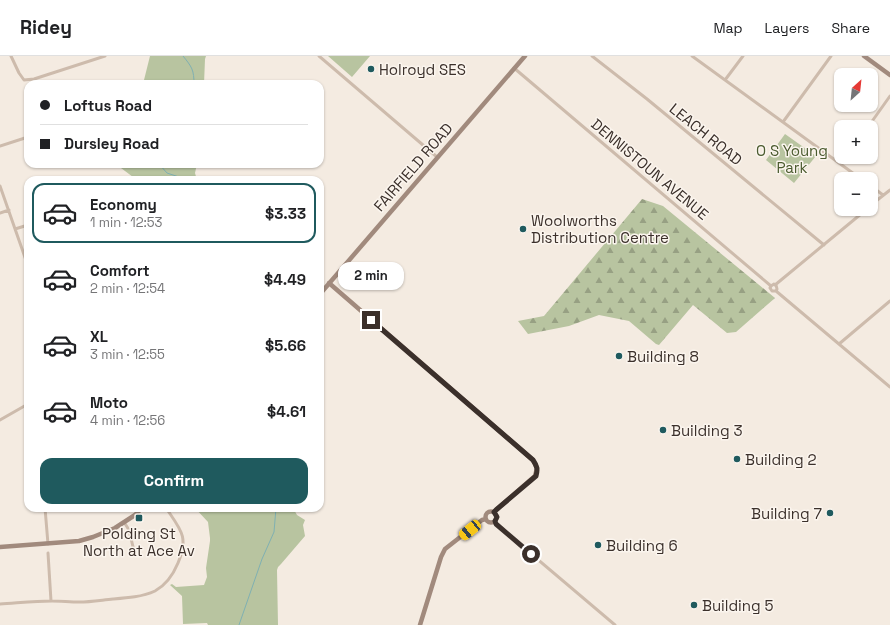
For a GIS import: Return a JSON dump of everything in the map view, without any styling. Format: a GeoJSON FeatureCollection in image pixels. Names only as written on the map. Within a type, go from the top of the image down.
{"type":"FeatureCollection","features":[{"type":"Feature","properties":{"kind":"street"},"geometry":{"type":"LineString","coordinates":[[11,56],[24,80],[34,79],[105,56]]}},
{"type":"Feature","properties":{"kind":"street"},"geometry":{"type":"LineString","coordinates":[[319,56],[437,158]]}},
{"type":"Feature","properties":{"kind":"street","name":"FAIRFIELD ROAD"},"geometry":{"type":"LineString","coordinates":[[324,289],[525,56]]}},
{"type":"Feature","properties":{"kind":"street","name":"LEACH ROAD"},"geometry":{"type":"LineString","coordinates":[[592,56],[824,245]]}},
{"type":"Feature","properties":{"kind":"street"},"geometry":{"type":"LineString","coordinates":[[692,56],[834,159]]}},
{"type":"Feature","properties":{"kind":"street"},"geometry":{"type":"LineString","coordinates":[[725,80],[743,56]]}},
{"type":"Feature","properties":{"kind":"street"},"geometry":{"type":"LineString","coordinates":[[783,122],[831,56]]}},
{"type":"Feature","properties":{"kind":"street"},"geometry":{"type":"LineString","coordinates":[[864,56],[890,75]]}},
{"type":"Feature","properties":{"kind":"street","name":"DENNISTOUN AVENUE"},"geometry":{"type":"LineString","coordinates":[[514,68],[773,285],[770,289],[772,291],[776,291]]}},
{"type":"Feature","properties":{"kind":"street"},"geometry":{"type":"LineString","coordinates":[[873,120],[890,96]]}},
{"type":"Feature","properties":{"kind":"street"},"geometry":{"type":"LineString","coordinates":[[0,146],[24,138]]}},
{"type":"Feature","properties":{"kind":"street"},"geometry":{"type":"LineString","coordinates":[[841,164],[852,172]]}},
{"type":"Feature","properties":{"kind":"street"},"geometry":{"type":"LineString","coordinates":[[0,186],[24,255]]}},
{"type":"Feature","properties":{"kind":"street"},"geometry":{"type":"LineString","coordinates":[[878,199],[890,190]]}},
{"type":"Feature","properties":{"kind":"street"},"geometry":{"type":"LineString","coordinates":[[878,191],[883,195]]}},
{"type":"Feature","properties":{"kind":"street"},"geometry":{"type":"LineString","coordinates":[[0,213],[8,210]]}},
{"type":"Feature","properties":{"kind":"street"},"geometry":{"type":"LineString","coordinates":[[859,216],[773,285],[777,288],[776,291],[890,387]]}},
{"type":"Feature","properties":{"kind":"street"},"geometry":{"type":"LineString","coordinates":[[15,229],[24,226]]}},
{"type":"Feature","properties":{"kind":"street"},"geometry":{"type":"LineString","coordinates":[[329,283],[533,460],[537,468],[536,476],[494,512],[488,512],[486,519]]}},
{"type":"Feature","properties":{"kind":"street"},"geometry":{"type":"LineString","coordinates":[[839,344],[890,301]]}},
{"type":"Feature","properties":{"kind":"street"},"geometry":{"type":"LineString","coordinates":[[0,420],[24,406]]}},
{"type":"Feature","properties":{"kind":"street"},"geometry":{"type":"LineString","coordinates":[[46,512],[48,544]]}},
{"type":"Feature","properties":{"kind":"street"},"geometry":{"type":"LineString","coordinates":[[0,547],[78,541],[94,537],[115,528],[138,512]]}},
{"type":"Feature","properties":{"kind":"street"},"geometry":{"type":"LineString","coordinates":[[0,604],[51,601],[81,602],[124,598],[141,596],[160,588],[168,581],[174,571],[184,542],[180,529],[169,512]]}},
{"type":"Feature","properties":{"kind":"street"},"geometry":{"type":"LineString","coordinates":[[494,512],[497,517],[495,521],[496,524],[615,625]]}},
{"type":"Feature","properties":{"kind":"street"},"geometry":{"type":"LineString","coordinates":[[486,519],[490,522],[495,521]]}},
{"type":"Feature","properties":{"kind":"street"},"geometry":{"type":"LineString","coordinates":[[420,625],[441,557],[446,549],[482,520],[486,519]]}},
{"type":"Feature","properties":{"kind":"street"},"geometry":{"type":"LineString","coordinates":[[124,522],[130,530],[134,551]]}},
{"type":"Feature","properties":{"kind":"street"},"geometry":{"type":"LineString","coordinates":[[48,552],[51,601]]}},
{"type":"Feature","properties":{"kind":"green space"},"geometry":{"type":"Polygon","coordinates":[[[150,56],[206,56],[204,80],[144,80],[150,56]]]}},
{"type":"Feature","properties":{"kind":"green space"},"geometry":{"type":"Polygon","coordinates":[[[328,56],[370,56],[352,77],[328,56]]]}},
{"type":"Feature","properties":{"kind":"green space","name":"O S Young Park"},"geometry":{"type":"Polygon","coordinates":[[[785,134],[816,156],[794,183],[766,160],[785,134]]]}},
{"type":"Feature","properties":{"kind":"green space"},"geometry":{"type":"Polygon","coordinates":[[[121,168],[196,168],[196,176],[132,176],[121,168]]]}},
{"type":"Feature","properties":{"kind":"green space"},"geometry":{"type":"Polygon","coordinates":[[[642,199],[663,206],[775,298],[736,332],[727,333],[693,305],[659,345],[629,321],[599,315],[569,326],[528,334],[518,321],[544,316],[642,199]]]}},
{"type":"Feature","properties":{"kind":"green space"},"geometry":{"type":"Polygon","coordinates":[[[199,512],[295,512],[297,515],[305,520],[303,525],[305,536],[277,570],[278,625],[208,625],[207,623],[183,624],[182,596],[170,585],[172,584],[176,587],[204,585],[207,577],[206,568],[210,541],[208,522],[199,512]]]}},
{"type":"Feature","properties":{"kind":"waterway"},"geometry":{"type":"LineString","coordinates":[[183,56],[192,69],[194,80]]}},
{"type":"Feature","properties":{"kind":"waterway"},"geometry":{"type":"LineString","coordinates":[[163,168],[167,173],[176,176]]}},
{"type":"Feature","properties":{"kind":"waterway"},"geometry":{"type":"LineString","coordinates":[[239,625],[262,559],[274,532],[276,512]]}},
{"type":"Feature","properties":{"kind":"place","name":"Holroyd SES"},"geometry":{"type":"Point","coordinates":[371,69]}},
{"type":"Feature","properties":{"kind":"place","name":"Woolworths Distribution Centre"},"geometry":{"type":"Point","coordinates":[523,229]}},
{"type":"Feature","properties":{"kind":"place","name":"Building 8"},"geometry":{"type":"Point","coordinates":[619,356]}},
{"type":"Feature","properties":{"kind":"place","name":"Building 3"},"geometry":{"type":"Point","coordinates":[663,430]}},
{"type":"Feature","properties":{"kind":"place","name":"Building 2"},"geometry":{"type":"Point","coordinates":[737,459]}},
{"type":"Feature","properties":{"kind":"place","name":"Building 7"},"geometry":{"type":"Point","coordinates":[830,513]}},
{"type":"Feature","properties":{"kind":"place","name":"Polding St North at Ace Av"},"geometry":{"type":"Point","coordinates":[139,518]}},
{"type":"Feature","properties":{"kind":"place","name":"Building 6"},"geometry":{"type":"Point","coordinates":[598,545]}},
{"type":"Feature","properties":{"kind":"place","name":"Building 5"},"geometry":{"type":"Point","coordinates":[694,605]}},
{"type":"Feature","properties":{"kind":"route"},"geometry":{"type":"LineString","coordinates":[[371,320],[533,460],[537,468],[536,476],[494,512],[497,517],[495,521],[496,524],[531,554]]}}]}
